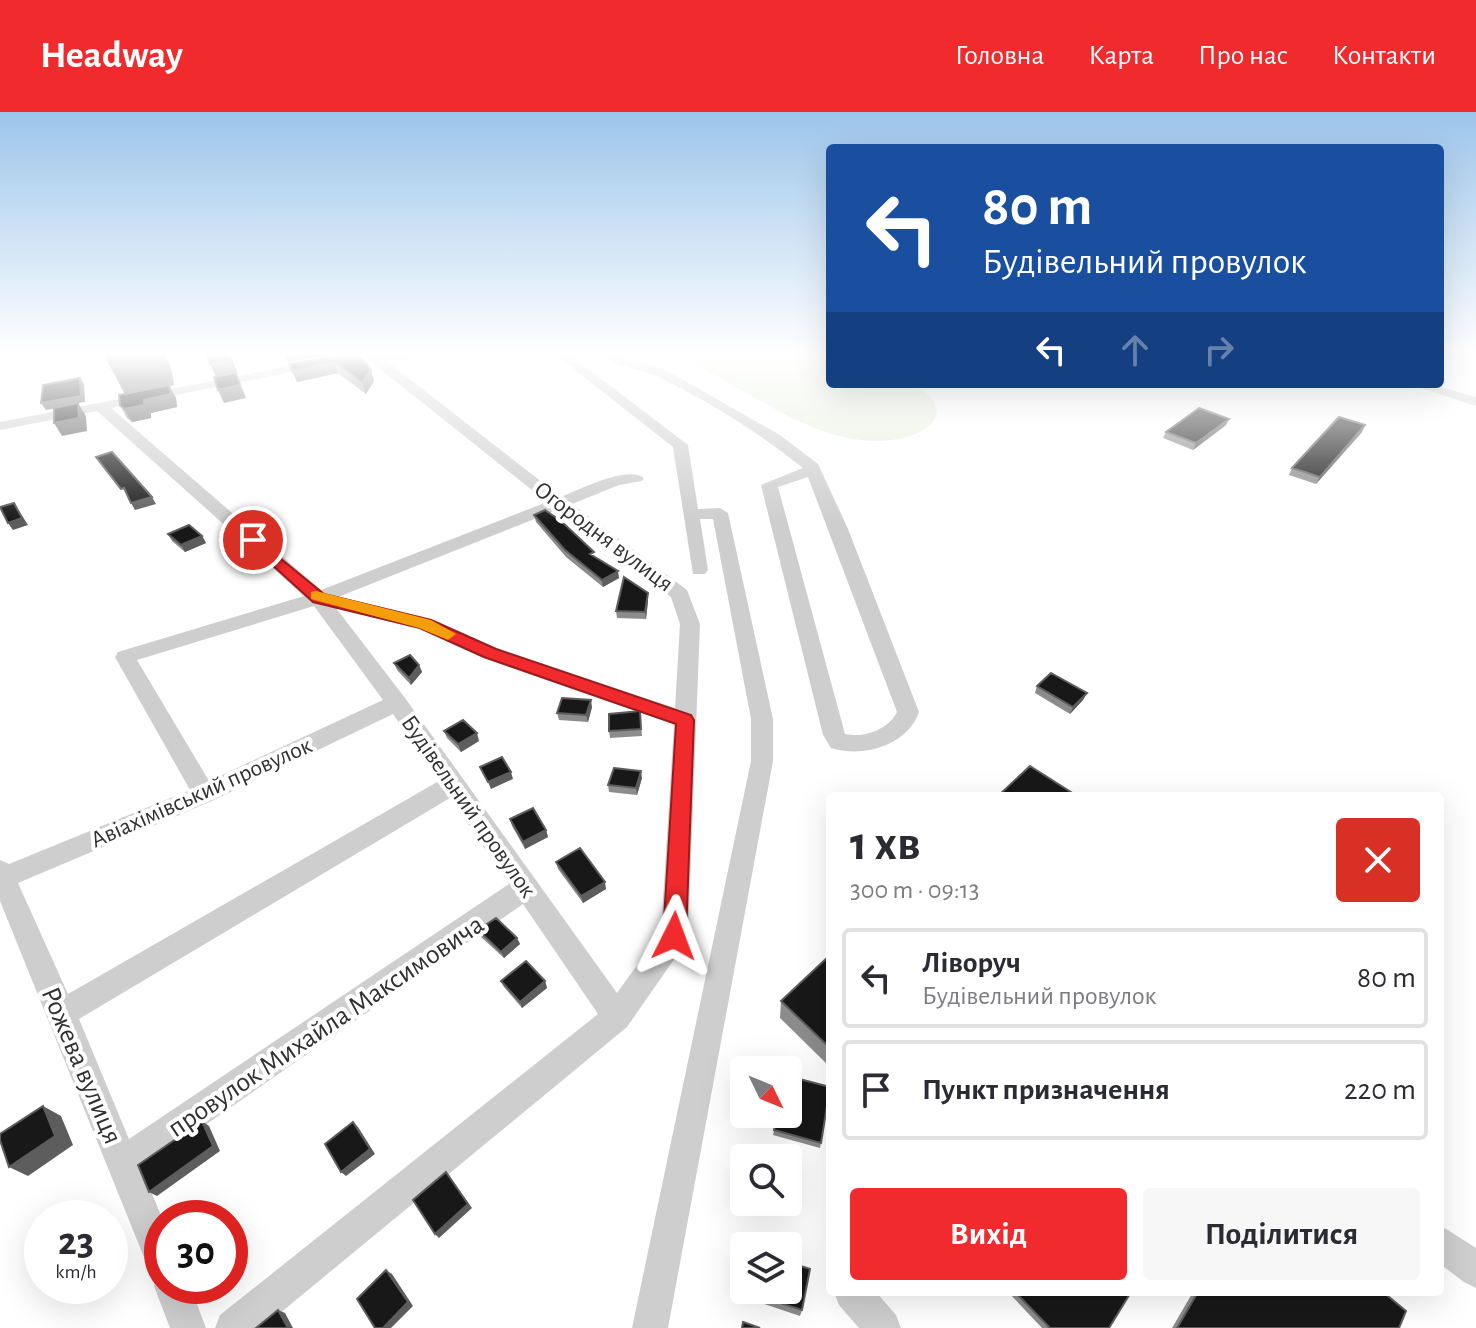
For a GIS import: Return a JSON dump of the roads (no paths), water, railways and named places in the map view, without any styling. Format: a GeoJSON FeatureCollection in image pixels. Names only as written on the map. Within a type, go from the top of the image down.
{"type":"FeatureCollection","features":[{"type":"Feature","properties":{"kind":"street"},"geometry":{"type":"LineString","coordinates":[[0,426],[86,409]]}},
{"type":"Feature","properties":{"kind":"street","name":"Будівельний провулок"},"geometry":{"type":"LineString","coordinates":[[103,409],[318,598],[397,703],[617,1017]]}},
{"type":"Feature","properties":{"kind":"street","name":"Огородня вулиця"},"geometry":{"type":"LineString","coordinates":[[233,1328],[617,1017],[674,936],[690,624],[680,594],[437,409]]}},
{"type":"Feature","properties":{"kind":"street"},"geometry":{"type":"LineString","coordinates":[[632,409],[680,445],[699,570]]}},
{"type":"Feature","properties":{"kind":"street"},"geometry":{"type":"LineString","coordinates":[[724,409],[775,438],[813,470],[835,516],[908,712],[902,728],[887,737],[843,743],[836,739],[833,731],[769,485],[813,470]]}},
{"type":"Feature","properties":{"kind":"street"},"geometry":{"type":"LineString","coordinates":[[204,794],[125,657],[318,598],[616,481],[636,478]]}},
{"type":"Feature","properties":{"kind":"street"},"geometry":{"type":"LineString","coordinates":[[650,1328],[762,761],[762,719],[720,513],[691,515]]}},
{"type":"Feature","properties":{"kind":"street","name":"Будівельний провулок"},"geometry":{"type":"LineString","coordinates":[[318,598],[425,624],[490,653],[685,720]]}},
{"type":"Feature","properties":{"kind":"street","name":"Авіахімівський провулок"},"geometry":{"type":"LineString","coordinates":[[2,874],[204,794],[397,703]]}},
{"type":"Feature","properties":{"kind":"street"},"geometry":{"type":"LineString","coordinates":[[62,1013],[454,784]]}},
{"type":"Feature","properties":{"kind":"street","name":"Рожева вулиця"},"geometry":{"type":"LineString","coordinates":[[2,874],[144,1214]]}},
{"type":"Feature","properties":{"kind":"street","name":"провулок Михайла Максимовича"},"geometry":{"type":"LineString","coordinates":[[124,1162],[526,887]]}},
{"type":"Feature","properties":{"kind":"street"},"geometry":{"type":"LineString","coordinates":[[1444,1245],[1476,1270]]}},
{"type":"Feature","properties":{"kind":"street"},"geometry":{"type":"LineString","coordinates":[[855,1296],[883,1328]]}},
{"type":"Feature","properties":{"kind":"street"},"geometry":{"type":"LineString","coordinates":[[179,1304],[188,1328]]}}]}
